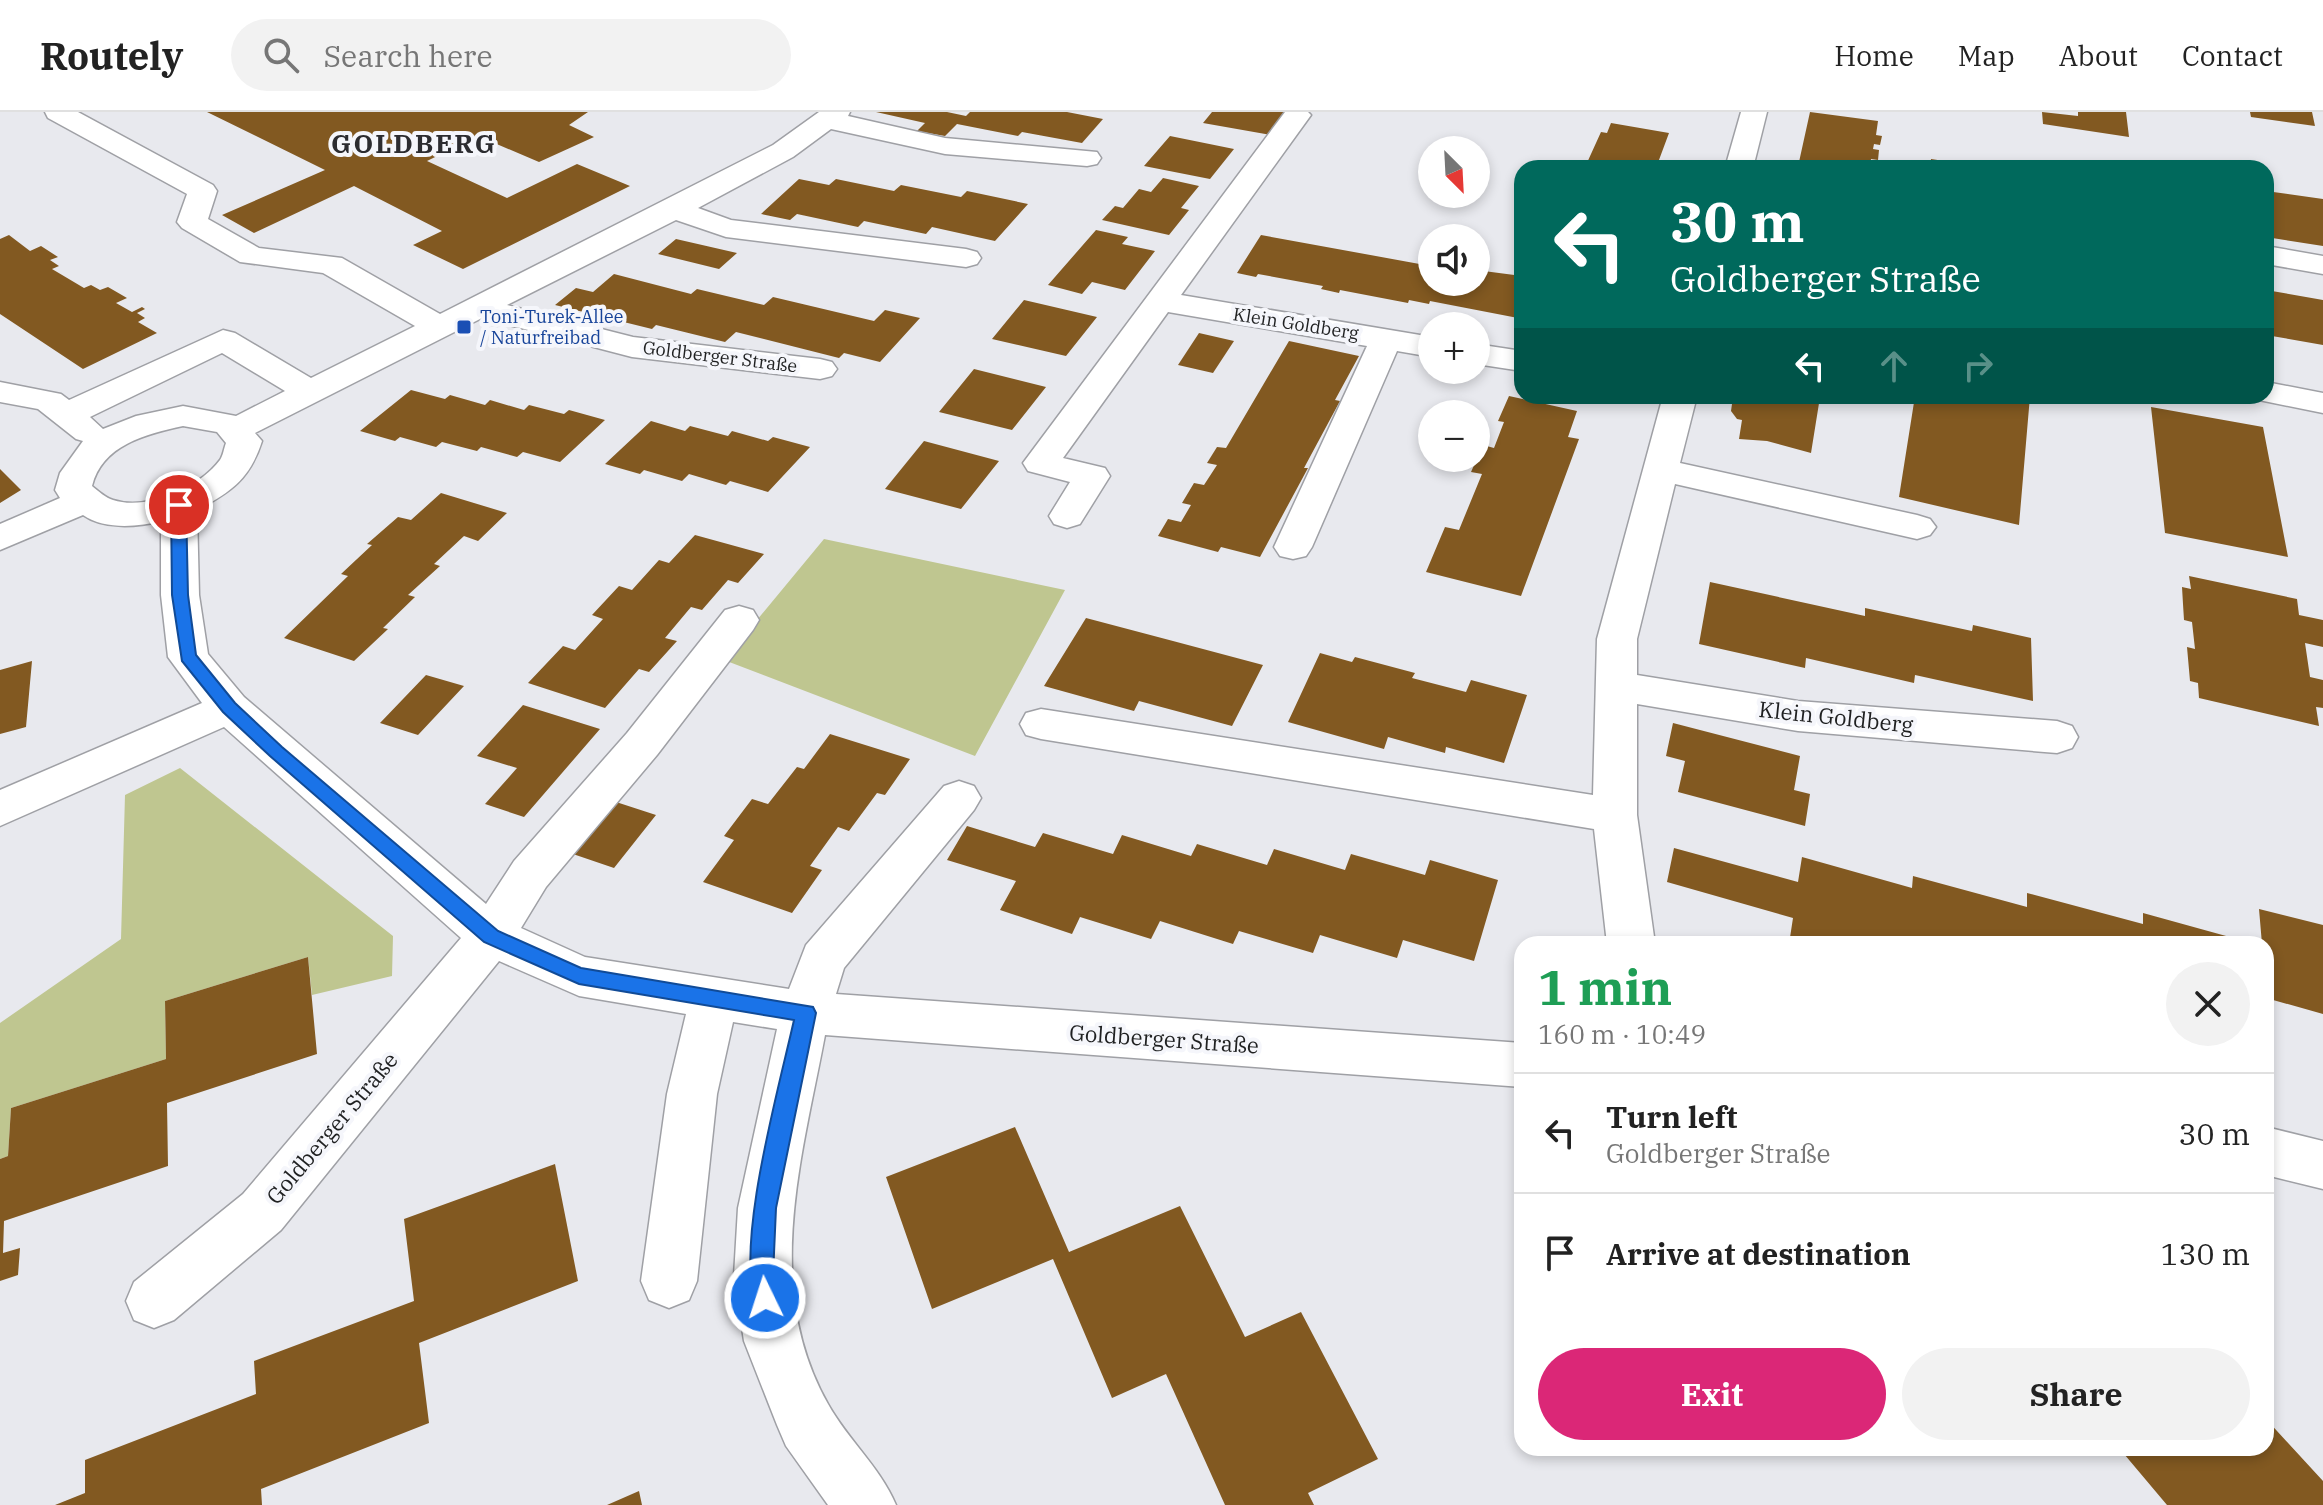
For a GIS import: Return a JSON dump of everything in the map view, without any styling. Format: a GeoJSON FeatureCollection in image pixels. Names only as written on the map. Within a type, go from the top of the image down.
{"type":"FeatureCollection","features":[{"type":"Feature","properties":{"kind":"street"},"geometry":{"type":"LineString","coordinates":[[58,112],[203,191],[192,222],[251,256],[331,265],[441,328]]}},
{"type":"Feature","properties":{"kind":"street"},"geometry":{"type":"LineString","coordinates":[[1741,160],[1754,112]]}},
{"type":"Feature","properties":{"kind":"street"},"geometry":{"type":"LineString","coordinates":[[1067,516],[1092,476],[1041,463],[1297,115]]}},
{"type":"Feature","properties":{"kind":"street"},"geometry":{"type":"LineString","coordinates":[[236,429],[674,209],[783,151],[832,116],[945,146],[1087,158]]}},
{"type":"Feature","properties":{"kind":"street"},"geometry":{"type":"LineString","coordinates":[[674,209],[726,228],[966,258]]}},
{"type":"Feature","properties":{"kind":"street"},"geometry":{"type":"LineString","coordinates":[[2274,256],[2323,265]]}},
{"type":"Feature","properties":{"kind":"street","name":"Klein Goldberg"},"geometry":{"type":"LineString","coordinates":[[1160,301],[1418,345]]}},
{"type":"Feature","properties":{"kind":"street","name":"Goldberger Straße"},"geometry":{"type":"LineString","coordinates":[[481,308],[632,347],[820,369]]}},
{"type":"Feature","properties":{"kind":"street"},"geometry":{"type":"LineString","coordinates":[[1293,547],[1386,339]]}},
{"type":"Feature","properties":{"kind":"street"},"geometry":{"type":"LineString","coordinates":[[66,415],[223,340],[313,393]]}},
{"type":"Feature","properties":{"kind":"street"},"geometry":{"type":"LineString","coordinates":[[1490,356],[1514,360]]}},
{"type":"Feature","properties":{"kind":"street"},"geometry":{"type":"LineString","coordinates":[[0,392],[49,401],[102,444]]}},
{"type":"Feature","properties":{"kind":"street"},"geometry":{"type":"LineString","coordinates":[[2274,394],[2323,403]]}},
{"type":"Feature","properties":{"kind":"street"},"geometry":{"type":"LineString","coordinates":[[1630,936],[1615,815],[1617,639],[1678,404]]}},
{"type":"Feature","properties":{"kind":"street"},"geometry":{"type":"LineString","coordinates":[[183,416],[208,417],[236,429],[245,447],[240,463],[205,493],[179,505],[150,512],[122,514],[98,511],[82,502],[73,490],[75,475],[85,459],[102,444],[127,430],[183,416]]}},
{"type":"Feature","properties":{"kind":"street"},"geometry":{"type":"LineString","coordinates":[[1661,470],[1917,527]]}},
{"type":"Feature","properties":{"kind":"street"},"geometry":{"type":"LineString","coordinates":[[0,538],[82,502]]}},
{"type":"Feature","properties":{"kind":"street","name":"Goldberger Straße"},"geometry":{"type":"LineString","coordinates":[[179,505],[180,595],[188,657],[229,708],[491,936],[579,976],[805,1013],[1514,1064]]}},
{"type":"Feature","properties":{"kind":"street"},"geometry":{"type":"LineString","coordinates":[[491,936],[530,874],[642,744],[739,620]]}},
{"type":"Feature","properties":{"kind":"street","name":"Klein Goldberg"},"geometry":{"type":"LineString","coordinates":[[1616,686],[1798,716],[2057,737]]}},
{"type":"Feature","properties":{"kind":"street"},"geometry":{"type":"LineString","coordinates":[[0,809],[229,708]]}},
{"type":"Feature","properties":{"kind":"street"},"geometry":{"type":"LineString","coordinates":[[1041,724],[1259,756],[1615,815]]}},
{"type":"Feature","properties":{"kind":"street"},"geometry":{"type":"LineString","coordinates":[[865,1505],[807,1425],[773,1341],[762,1276],[765,1208],[805,1013],[823,959],[959,798]]}},
{"type":"Feature","properties":{"kind":"street","name":"Goldberger Straße"},"geometry":{"type":"LineString","coordinates":[[154,1301],[262,1212],[491,936]]}},
{"type":"Feature","properties":{"kind":"street"},"geometry":{"type":"LineString","coordinates":[[669,1281],[692,1094],[714,998]]}},
{"type":"Feature","properties":{"kind":"street"},"geometry":{"type":"LineString","coordinates":[[2274,1153],[2323,1165]]}},
{"type":"Feature","properties":{"kind":"green space"},"geometry":{"type":"Polygon","coordinates":[[[824,539],[1065,590],[975,756],[724,660],[824,539]]]}},
{"type":"Feature","properties":{"kind":"green space"},"geometry":{"type":"Polygon","coordinates":[[[180,768],[393,936],[392,976],[312,995],[308,957],[165,1001],[166,1059],[11,1108],[8,1156],[0,1159],[0,1023],[121,939],[125,795],[180,768]]]}},
{"type":"Feature","properties":{"kind":"building"},"geometry":{"type":"Polygon","coordinates":[[[207,112],[588,112],[569,125],[594,137],[539,162],[478,136],[427,161],[507,198],[577,164],[630,186],[463,269],[413,245],[442,231],[354,186],[254,233],[222,215],[325,170],[207,112]]]}},
{"type":"Feature","properties":{"kind":"building"},"geometry":{"type":"Polygon","coordinates":[[[876,112],[947,112],[966,116],[970,112],[1067,112],[1103,119],[1082,143],[1022,132],[1018,136],[957,124],[945,136],[917,131],[925,123],[876,112]]]}},
{"type":"Feature","properties":{"kind":"building"},"geometry":{"type":"Polygon","coordinates":[[[1212,112],[1289,112],[1271,135],[1203,123],[1212,112]]]}},
{"type":"Feature","properties":{"kind":"building"},"geometry":{"type":"Polygon","coordinates":[[[1810,112],[1878,121],[1876,135],[1882,136],[1880,145],[1874,144],[1873,149],[1879,150],[1878,160],[1799,160],[1810,112]]]}},
{"type":"Feature","properties":{"kind":"building"},"geometry":{"type":"Polygon","coordinates":[[[2042,112],[2078,116],[2078,112],[2126,112],[2129,137],[2043,124],[2042,112]]]}},
{"type":"Feature","properties":{"kind":"building"},"geometry":{"type":"Polygon","coordinates":[[[2250,112],[2312,112],[2315,126],[2251,117],[2250,112]]]}},
{"type":"Feature","properties":{"kind":"building"},"geometry":{"type":"Polygon","coordinates":[[[1611,123],[1669,133],[1659,160],[1588,160],[1601,132],[1607,133],[1611,123]]]}},
{"type":"Feature","properties":{"kind":"building"},"geometry":{"type":"Polygon","coordinates":[[[1170,136],[1234,149],[1210,179],[1144,166],[1170,136]]]}},
{"type":"Feature","properties":{"kind":"building"},"geometry":{"type":"Polygon","coordinates":[[[1163,178],[1199,186],[1181,208],[1189,210],[1169,235],[1102,220],[1115,206],[1123,208],[1139,189],[1151,192],[1163,178]]]}},
{"type":"Feature","properties":{"kind":"building"},"geometry":{"type":"Polygon","coordinates":[[[799,179],[829,185],[836,179],[894,191],[901,185],[961,197],[967,191],[1028,204],[995,241],[932,227],[926,234],[864,221],[858,227],[797,214],[790,220],[761,214],[799,179]]]}},
{"type":"Feature","properties":{"kind":"building"},"geometry":{"type":"Polygon","coordinates":[[[2274,192],[2323,199],[2323,246],[2274,238],[2274,192]]]}},
{"type":"Feature","properties":{"kind":"building"},"geometry":{"type":"Polygon","coordinates":[[[1096,230],[1128,237],[1122,244],[1155,251],[1125,290],[1092,282],[1082,294],[1048,285],[1096,230]]]}},
{"type":"Feature","properties":{"kind":"building"},"geometry":{"type":"Polygon","coordinates":[[[9,235],[30,251],[41,246],[58,257],[50,260],[59,266],[52,269],[84,288],[91,285],[100,290],[108,287],[127,298],[116,303],[132,312],[142,307],[145,309],[137,313],[145,318],[138,322],[157,333],[83,369],[0,314],[0,239],[9,235]]]}},
{"type":"Feature","properties":{"kind":"building"},"geometry":{"type":"Polygon","coordinates":[[[1261,235],[1418,264],[1418,296],[1490,296],[1490,272],[1514,275],[1514,317],[1430,301],[1429,304],[1409,300],[1408,303],[1340,290],[1339,293],[1321,289],[1323,286],[1258,274],[1256,277],[1237,273],[1261,235]]]}},
{"type":"Feature","properties":{"kind":"building"},"geometry":{"type":"Polygon","coordinates":[[[676,239],[737,253],[719,269],[658,254],[676,239]]]}},
{"type":"Feature","properties":{"kind":"building"},"geometry":{"type":"Polygon","coordinates":[[[614,274],[691,294],[697,289],[764,305],[773,297],[874,321],[885,310],[920,318],[880,362],[844,353],[839,358],[736,332],[725,342],[656,325],[652,329],[555,305],[576,288],[593,292],[614,274]]]}},
{"type":"Feature","properties":{"kind":"building"},"geometry":{"type":"Polygon","coordinates":[[[2274,291],[2323,300],[2323,345],[2274,336],[2274,291]]]}},
{"type":"Feature","properties":{"kind":"building"},"geometry":{"type":"Polygon","coordinates":[[[1024,300],[1097,317],[1066,356],[992,339],[1024,300]]]}},
{"type":"Feature","properties":{"kind":"building"},"geometry":{"type":"Polygon","coordinates":[[[1199,333],[1234,341],[1213,373],[1178,365],[1199,333]]]}},
{"type":"Feature","properties":{"kind":"building"},"geometry":{"type":"Polygon","coordinates":[[[1289,341],[1359,356],[1335,400],[1340,401],[1304,468],[1308,468],[1260,557],[1221,547],[1218,552],[1158,536],[1168,519],[1181,522],[1191,505],[1182,503],[1194,483],[1204,485],[1217,465],[1207,463],[1217,447],[1226,448],[1289,341]]]}},
{"type":"Feature","properties":{"kind":"building"},"geometry":{"type":"Polygon","coordinates":[[[974,369],[1046,387],[1012,430],[939,412],[974,369]]]}},
{"type":"Feature","properties":{"kind":"building"},"geometry":{"type":"Polygon","coordinates":[[[411,390],[445,399],[450,395],[485,405],[490,400],[524,410],[529,405],[564,414],[569,410],[605,420],[560,462],[523,452],[517,457],[481,447],[477,451],[442,442],[436,447],[400,437],[395,441],[360,431],[411,390]]]}},
{"type":"Feature","properties":{"kind":"building"},"geometry":{"type":"Polygon","coordinates":[[[1509,396],[1514,397],[1514,404],[1545,404],[1577,411],[1568,437],[1579,439],[1521,596],[1426,572],[1445,527],[1459,530],[1482,474],[1471,472],[1490,472],[1490,447],[1494,448],[1504,422],[1498,421],[1509,396]]]}},
{"type":"Feature","properties":{"kind":"building"},"geometry":{"type":"Polygon","coordinates":[[[1732,404],[1819,404],[1811,453],[1767,441],[1739,439],[1742,420],[1731,411],[1732,404]]]}},
{"type":"Feature","properties":{"kind":"building"},"geometry":{"type":"Polygon","coordinates":[[[1914,404],[2029,404],[2019,525],[1899,497],[1914,404]]]}},
{"type":"Feature","properties":{"kind":"building"},"geometry":{"type":"Polygon","coordinates":[[[2151,407],[2263,427],[2288,557],[2165,533],[2151,407]]]}},
{"type":"Feature","properties":{"kind":"building"},"geometry":{"type":"Polygon","coordinates":[[[651,421],[685,431],[690,426],[728,436],[732,431],[768,441],[773,437],[810,447],[768,492],[730,481],[726,485],[689,474],[682,481],[644,470],[640,474],[605,464],[651,421]]]}},
{"type":"Feature","properties":{"kind":"building"},"geometry":{"type":"Polygon","coordinates":[[[924,441],[999,461],[961,509],[885,489],[924,441]]]}},
{"type":"Feature","properties":{"kind":"building"},"geometry":{"type":"Polygon","coordinates":[[[0,469],[21,490],[0,503],[0,469]]]}},
{"type":"Feature","properties":{"kind":"building"},"geometry":{"type":"Polygon","coordinates":[[[441,493],[507,513],[478,541],[464,536],[434,564],[440,566],[408,595],[415,597],[383,628],[388,629],[354,661],[284,638],[348,576],[341,574],[372,545],[367,544],[398,517],[411,520],[441,493]]]}},
{"type":"Feature","properties":{"kind":"building"},"geometry":{"type":"Polygon","coordinates":[[[695,535],[764,554],[738,583],[728,580],[702,610],[691,607],[665,638],[677,641],[649,672],[639,669],[605,708],[528,683],[563,646],[575,650],[603,619],[592,615],[619,586],[632,590],[659,560],[669,563],[695,535]]]}},
{"type":"Feature","properties":{"kind":"building"},"geometry":{"type":"Polygon","coordinates":[[[2189,576],[2297,599],[2299,615],[2323,620],[2323,647],[2305,643],[2310,677],[2323,680],[2323,708],[2316,707],[2319,726],[2199,698],[2198,683],[2190,681],[2187,647],[2195,649],[2192,622],[2184,620],[2182,587],[2191,589],[2189,576]]]}},
{"type":"Feature","properties":{"kind":"building"},"geometry":{"type":"Polygon","coordinates":[[[1710,582],[1865,616],[1865,608],[1972,631],[1973,625],[2031,638],[2033,701],[1915,675],[1914,683],[1806,658],[1805,668],[1699,644],[1710,582]]]}},
{"type":"Feature","properties":{"kind":"building"},"geometry":{"type":"Polygon","coordinates":[[[1086,618],[1263,665],[1232,726],[1139,701],[1134,711],[1044,686],[1086,618]]]}},
{"type":"Feature","properties":{"kind":"building"},"geometry":{"type":"Polygon","coordinates":[[[1320,653],[1352,662],[1355,657],[1415,673],[1412,678],[1466,692],[1471,680],[1527,695],[1504,763],[1446,747],[1445,753],[1388,737],[1384,749],[1288,722],[1320,653]]]}},
{"type":"Feature","properties":{"kind":"building"},"geometry":{"type":"Polygon","coordinates":[[[32,661],[26,727],[0,734],[0,670],[32,661]]]}},
{"type":"Feature","properties":{"kind":"building"},"geometry":{"type":"Polygon","coordinates":[[[426,675],[464,686],[418,735],[380,723],[426,675]]]}},
{"type":"Feature","properties":{"kind":"building"},"geometry":{"type":"Polygon","coordinates":[[[523,705],[600,729],[524,817],[485,804],[517,768],[477,756],[523,705]]]}},
{"type":"Feature","properties":{"kind":"building"},"geometry":{"type":"Polygon","coordinates":[[[1673,723],[1800,756],[1794,790],[1810,794],[1805,826],[1678,792],[1685,761],[1666,756],[1673,723]]]}},
{"type":"Feature","properties":{"kind":"building"},"geometry":{"type":"Polygon","coordinates":[[[830,734],[910,759],[885,795],[877,793],[849,831],[838,827],[810,866],[822,870],[792,913],[703,882],[734,840],[724,836],[752,799],[768,804],[797,767],[804,769],[830,734]]]}},
{"type":"Feature","properties":{"kind":"building"},"geometry":{"type":"Polygon","coordinates":[[[613,801],[656,815],[614,868],[570,853],[613,801]]]}},
{"type":"Feature","properties":{"kind":"building"},"geometry":{"type":"Polygon","coordinates":[[[967,826],[1035,847],[1043,833],[1113,854],[1122,835],[1191,856],[1197,844],[1267,865],[1274,849],[1345,870],[1351,854],[1425,875],[1430,860],[1498,880],[1474,961],[1403,940],[1397,958],[1320,935],[1313,953],[1239,931],[1233,944],[1160,921],[1151,939],[1080,917],[1072,934],[1000,910],[1016,881],[947,860],[967,826]]]}},
{"type":"Feature","properties":{"kind":"building"},"geometry":{"type":"Polygon","coordinates":[[[1674,848],[1798,882],[1802,857],[1912,888],[1913,876],[2027,907],[2027,893],[2143,924],[2143,913],[2226,936],[1790,936],[1793,918],[1667,882],[1674,848]]]}},
{"type":"Feature","properties":{"kind":"building"},"geometry":{"type":"Polygon","coordinates":[[[2259,909],[2323,925],[2323,1014],[2274,1000],[2274,936],[2261,936],[2259,909]]]}},
{"type":"Feature","properties":{"kind":"building"},"geometry":{"type":"Polygon","coordinates":[[[308,957],[317,1054],[167,1103],[168,1166],[4,1221],[3,1253],[20,1248],[18,1275],[0,1281],[0,1159],[8,1156],[11,1108],[166,1059],[165,1001],[308,957]]]}},
{"type":"Feature","properties":{"kind":"building"},"geometry":{"type":"Polygon","coordinates":[[[1015,1127],[1069,1252],[1180,1206],[1245,1337],[1301,1312],[1378,1459],[1308,1493],[1314,1505],[1225,1505],[1166,1374],[1112,1398],[1053,1259],[932,1309],[886,1177],[1015,1127]]]}},
{"type":"Feature","properties":{"kind":"building"},"geometry":{"type":"Polygon","coordinates":[[[555,1164],[578,1281],[419,1343],[429,1423],[261,1489],[262,1505],[55,1505],[85,1493],[85,1460],[256,1394],[254,1361],[414,1301],[404,1219],[555,1164]]]}},
{"type":"Feature","properties":{"kind":"building"},"geometry":{"type":"Polygon","coordinates":[[[2274,1428],[2323,1481],[2323,1505],[2167,1505],[2126,1456],[2274,1456],[2274,1428]]]}},
{"type":"Feature","properties":{"kind":"building"},"geometry":{"type":"Polygon","coordinates":[[[639,1491],[642,1505],[607,1505],[639,1491]]]}},
{"type":"Feature","properties":{"kind":"place","name":"Toni-Turek-Allee / Naturfreibad"},"geometry":{"type":"Point","coordinates":[464,327]}},
{"type":"Feature","properties":{"kind":"district","name":"GOLDBERG"},"geometry":{"type":"Point","coordinates":[414,144]}},
{"type":"Feature","properties":{"kind":"route"},"geometry":{"type":"LineString","coordinates":[[179,505],[180,595],[188,657],[229,708],[491,936],[579,976],[805,1013],[765,1208],[762,1276],[765,1298]]}}]}
